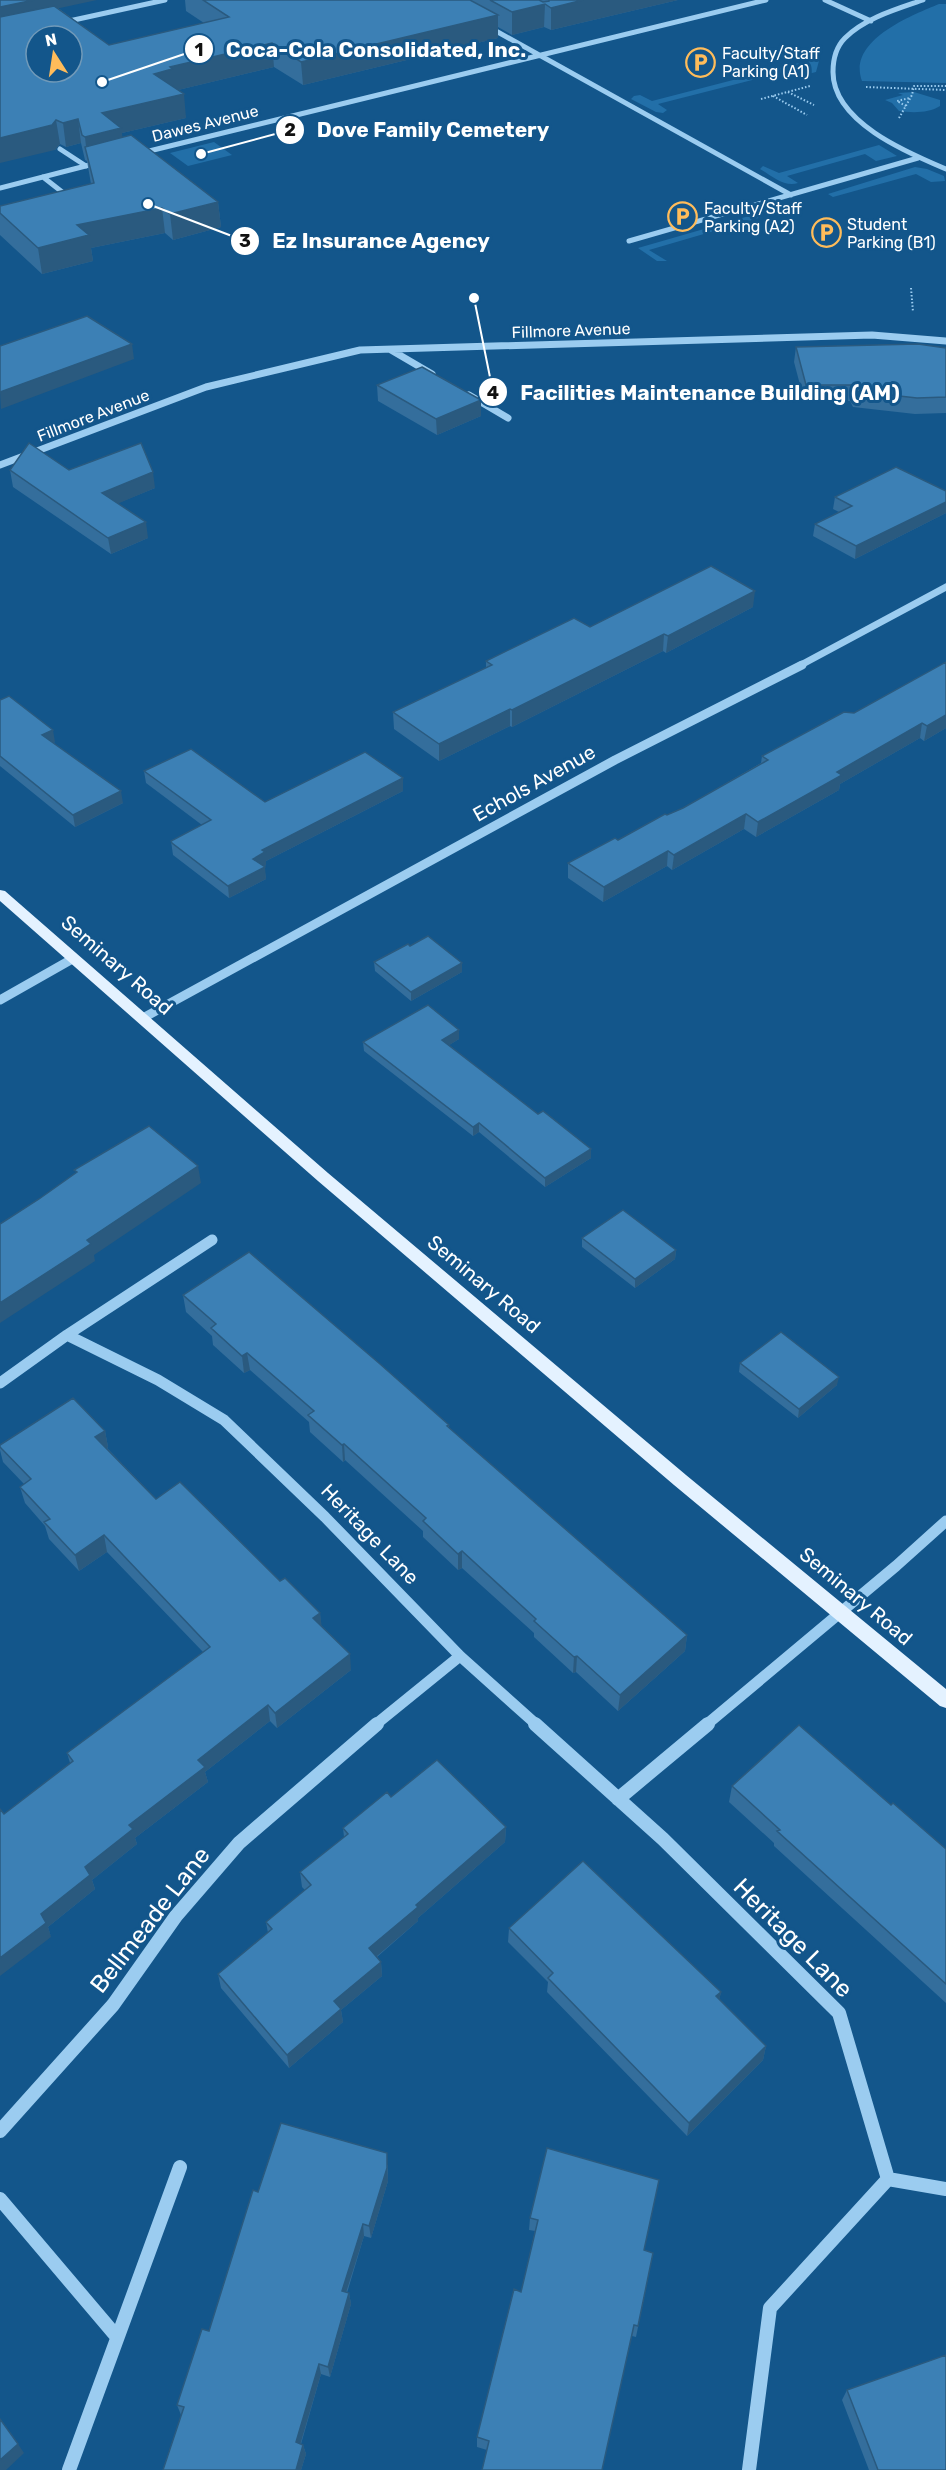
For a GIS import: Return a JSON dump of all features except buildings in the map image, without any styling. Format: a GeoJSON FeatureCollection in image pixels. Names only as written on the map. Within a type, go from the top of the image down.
{"type":"FeatureCollection","features":[{"type":"Feature","properties":{"kind":"main road","name":"Seminary Road"},"geometry":{"type":"LineString","coordinates":[[0,894],[324,1177],[635,1443],[946,1700]]}},
{"type":"Feature","properties":{"kind":"street"},"geometry":{"type":"LineString","coordinates":[[55,24],[165,0]]}},
{"type":"Feature","properties":{"kind":"street","name":"Dawes Avenue"},"geometry":{"type":"LineString","coordinates":[[132,155],[766,0]]}},
{"type":"Feature","properties":{"kind":"street"},"geometry":{"type":"LineString","coordinates":[[825,0],[871,21]]}},
{"type":"Feature","properties":{"kind":"street"},"geometry":{"type":"LineString","coordinates":[[923,0],[871,21],[844,39],[832,67],[835,86],[846,107],[858,120],[891,143],[918,158],[946,169]]}},
{"type":"Feature","properties":{"kind":"street"},"geometry":{"type":"LineString","coordinates":[[482,24],[578,75],[790,195]]}},
{"type":"Feature","properties":{"kind":"street"},"geometry":{"type":"LineString","coordinates":[[60,148],[86,166]]}},
{"type":"Feature","properties":{"kind":"street"},"geometry":{"type":"LineString","coordinates":[[629,241],[918,158]]}},
{"type":"Feature","properties":{"kind":"street"},"geometry":{"type":"LineString","coordinates":[[0,188],[109,160]]}},
{"type":"Feature","properties":{"kind":"street"},"geometry":{"type":"LineString","coordinates":[[43,177],[66,195]]}},
{"type":"Feature","properties":{"kind":"street","name":"Fillmore Avenue"},"geometry":{"type":"LineString","coordinates":[[0,465],[206,387],[360,350],[872,335],[946,341]]}},
{"type":"Feature","properties":{"kind":"street"},"geometry":{"type":"LineString","coordinates":[[391,350],[440,378]]}},
{"type":"Feature","properties":{"kind":"street"},"geometry":{"type":"LineString","coordinates":[[459,389],[508,418]]}},
{"type":"Feature","properties":{"kind":"street","name":"Echols Avenue"},"geometry":{"type":"LineString","coordinates":[[144,1018],[615,759],[825,653],[946,586]]}},
{"type":"Feature","properties":{"kind":"street"},"geometry":{"type":"LineString","coordinates":[[0,1000],[75,958]]}},
{"type":"Feature","properties":{"kind":"street"},"geometry":{"type":"LineString","coordinates":[[0,1383],[67,1335],[212,1240]]}},
{"type":"Feature","properties":{"kind":"street","name":"Heritage Lane"},"geometry":{"type":"LineString","coordinates":[[67,1335],[158,1380],[224,1420],[325,1517],[460,1656],[663,1839],[839,2013],[888,2179]]}},
{"type":"Feature","properties":{"kind":"street"},"geometry":{"type":"LineString","coordinates":[[618,1799],[946,1521]]}},
{"type":"Feature","properties":{"kind":"street","name":"Bellmeade Lane"},"geometry":{"type":"LineString","coordinates":[[0,2131],[113,2005],[176,1916],[240,1843],[340,1755],[460,1656]]}},
{"type":"Feature","properties":{"kind":"street"},"geometry":{"type":"LineString","coordinates":[[69,2470],[180,2167]]}},
{"type":"Feature","properties":{"kind":"street"},"geometry":{"type":"LineString","coordinates":[[749,2470],[770,2308],[888,2179],[946,2189]]}},
{"type":"Feature","properties":{"kind":"street"},"geometry":{"type":"LineString","coordinates":[[0,2199],[117,2337]]}},
{"type":"Feature","properties":{"kind":"path"},"geometry":{"type":"LineString","coordinates":[[761,99],[810,86]]}},
{"type":"Feature","properties":{"kind":"path"},"geometry":{"type":"LineString","coordinates":[[862,87],[946,88]]}},
{"type":"Feature","properties":{"kind":"path"},"geometry":{"type":"LineString","coordinates":[[894,127],[914,88]]}},
{"type":"Feature","properties":{"kind":"path"},"geometry":{"type":"LineString","coordinates":[[787,92],[815,105]]}},
{"type":"Feature","properties":{"kind":"path"},"geometry":{"type":"LineString","coordinates":[[772,96],[807,115]]}},
{"type":"Feature","properties":{"kind":"path"},"geometry":{"type":"LineString","coordinates":[[906,106],[897,101],[910,98]]}},
{"type":"Feature","properties":{"kind":"path"},"geometry":{"type":"LineString","coordinates":[[911,288],[913,319]]}},
{"type":"Feature","properties":{"kind":"shaded area"},"geometry":{"type":"Polygon","coordinates":[[[939,4],[946,4],[946,83],[862,81],[860,67],[864,54],[872,42],[898,23],[939,4]]]}},
{"type":"Feature","properties":{"kind":"shaded area"},"geometry":{"type":"Polygon","coordinates":[[[814,53],[820,57],[816,72],[804,75],[791,70],[658,104],[667,110],[663,113],[656,112],[631,99],[640,95],[652,101],[807,61],[799,54],[814,53]]]}},
{"type":"Feature","properties":{"kind":"shaded area"},"geometry":{"type":"Polygon","coordinates":[[[914,92],[940,100],[940,106],[926,111],[904,112],[899,111],[892,103],[885,100],[903,95],[898,93],[914,92]]]}},
{"type":"Feature","properties":{"kind":"shaded area"},"geometry":{"type":"Polygon","coordinates":[[[214,142],[232,155],[188,166],[170,153],[214,142]]]}},
{"type":"Feature","properties":{"kind":"shaded area"},"geometry":{"type":"Polygon","coordinates":[[[879,145],[897,156],[876,161],[865,154],[787,176],[798,183],[788,184],[760,169],[763,166],[779,173],[879,145]]]}},
{"type":"Feature","properties":{"kind":"shaded area"},"geometry":{"type":"Polygon","coordinates":[[[915,167],[944,176],[945,181],[931,182],[916,174],[833,197],[828,194],[915,167]]]}},
{"type":"Feature","properties":{"kind":"shaded area"},"geometry":{"type":"Polygon","coordinates":[[[756,214],[762,217],[649,250],[667,261],[657,261],[638,248],[756,214]]]}},
{"type":"Feature","properties":{"kind":"place","name":"Faculty/Staff Parking (A1)"},"geometry":{"type":"Point","coordinates":[701,62]}},
{"type":"Feature","properties":{"kind":"place","name":"Coca-Cola Consolidated, Inc."},"geometry":{"type":"Point","coordinates":[102,82]}},
{"type":"Feature","properties":{"kind":"place","name":"Dove Family Cemetery"},"geometry":{"type":"Point","coordinates":[201,154]}},
{"type":"Feature","properties":{"kind":"place","name":"Ez Insurance Agency"},"geometry":{"type":"Point","coordinates":[148,204]}},
{"type":"Feature","properties":{"kind":"place","name":"Faculty/Staff Parking (A2)"},"geometry":{"type":"Point","coordinates":[683,217]}},
{"type":"Feature","properties":{"kind":"place","name":"Student Parking (B1)"},"geometry":{"type":"Point","coordinates":[826,233]}},
{"type":"Feature","properties":{"kind":"place","name":"Facilities Maintenance Building (AM)"},"geometry":{"type":"Point","coordinates":[474,298]}}]}
